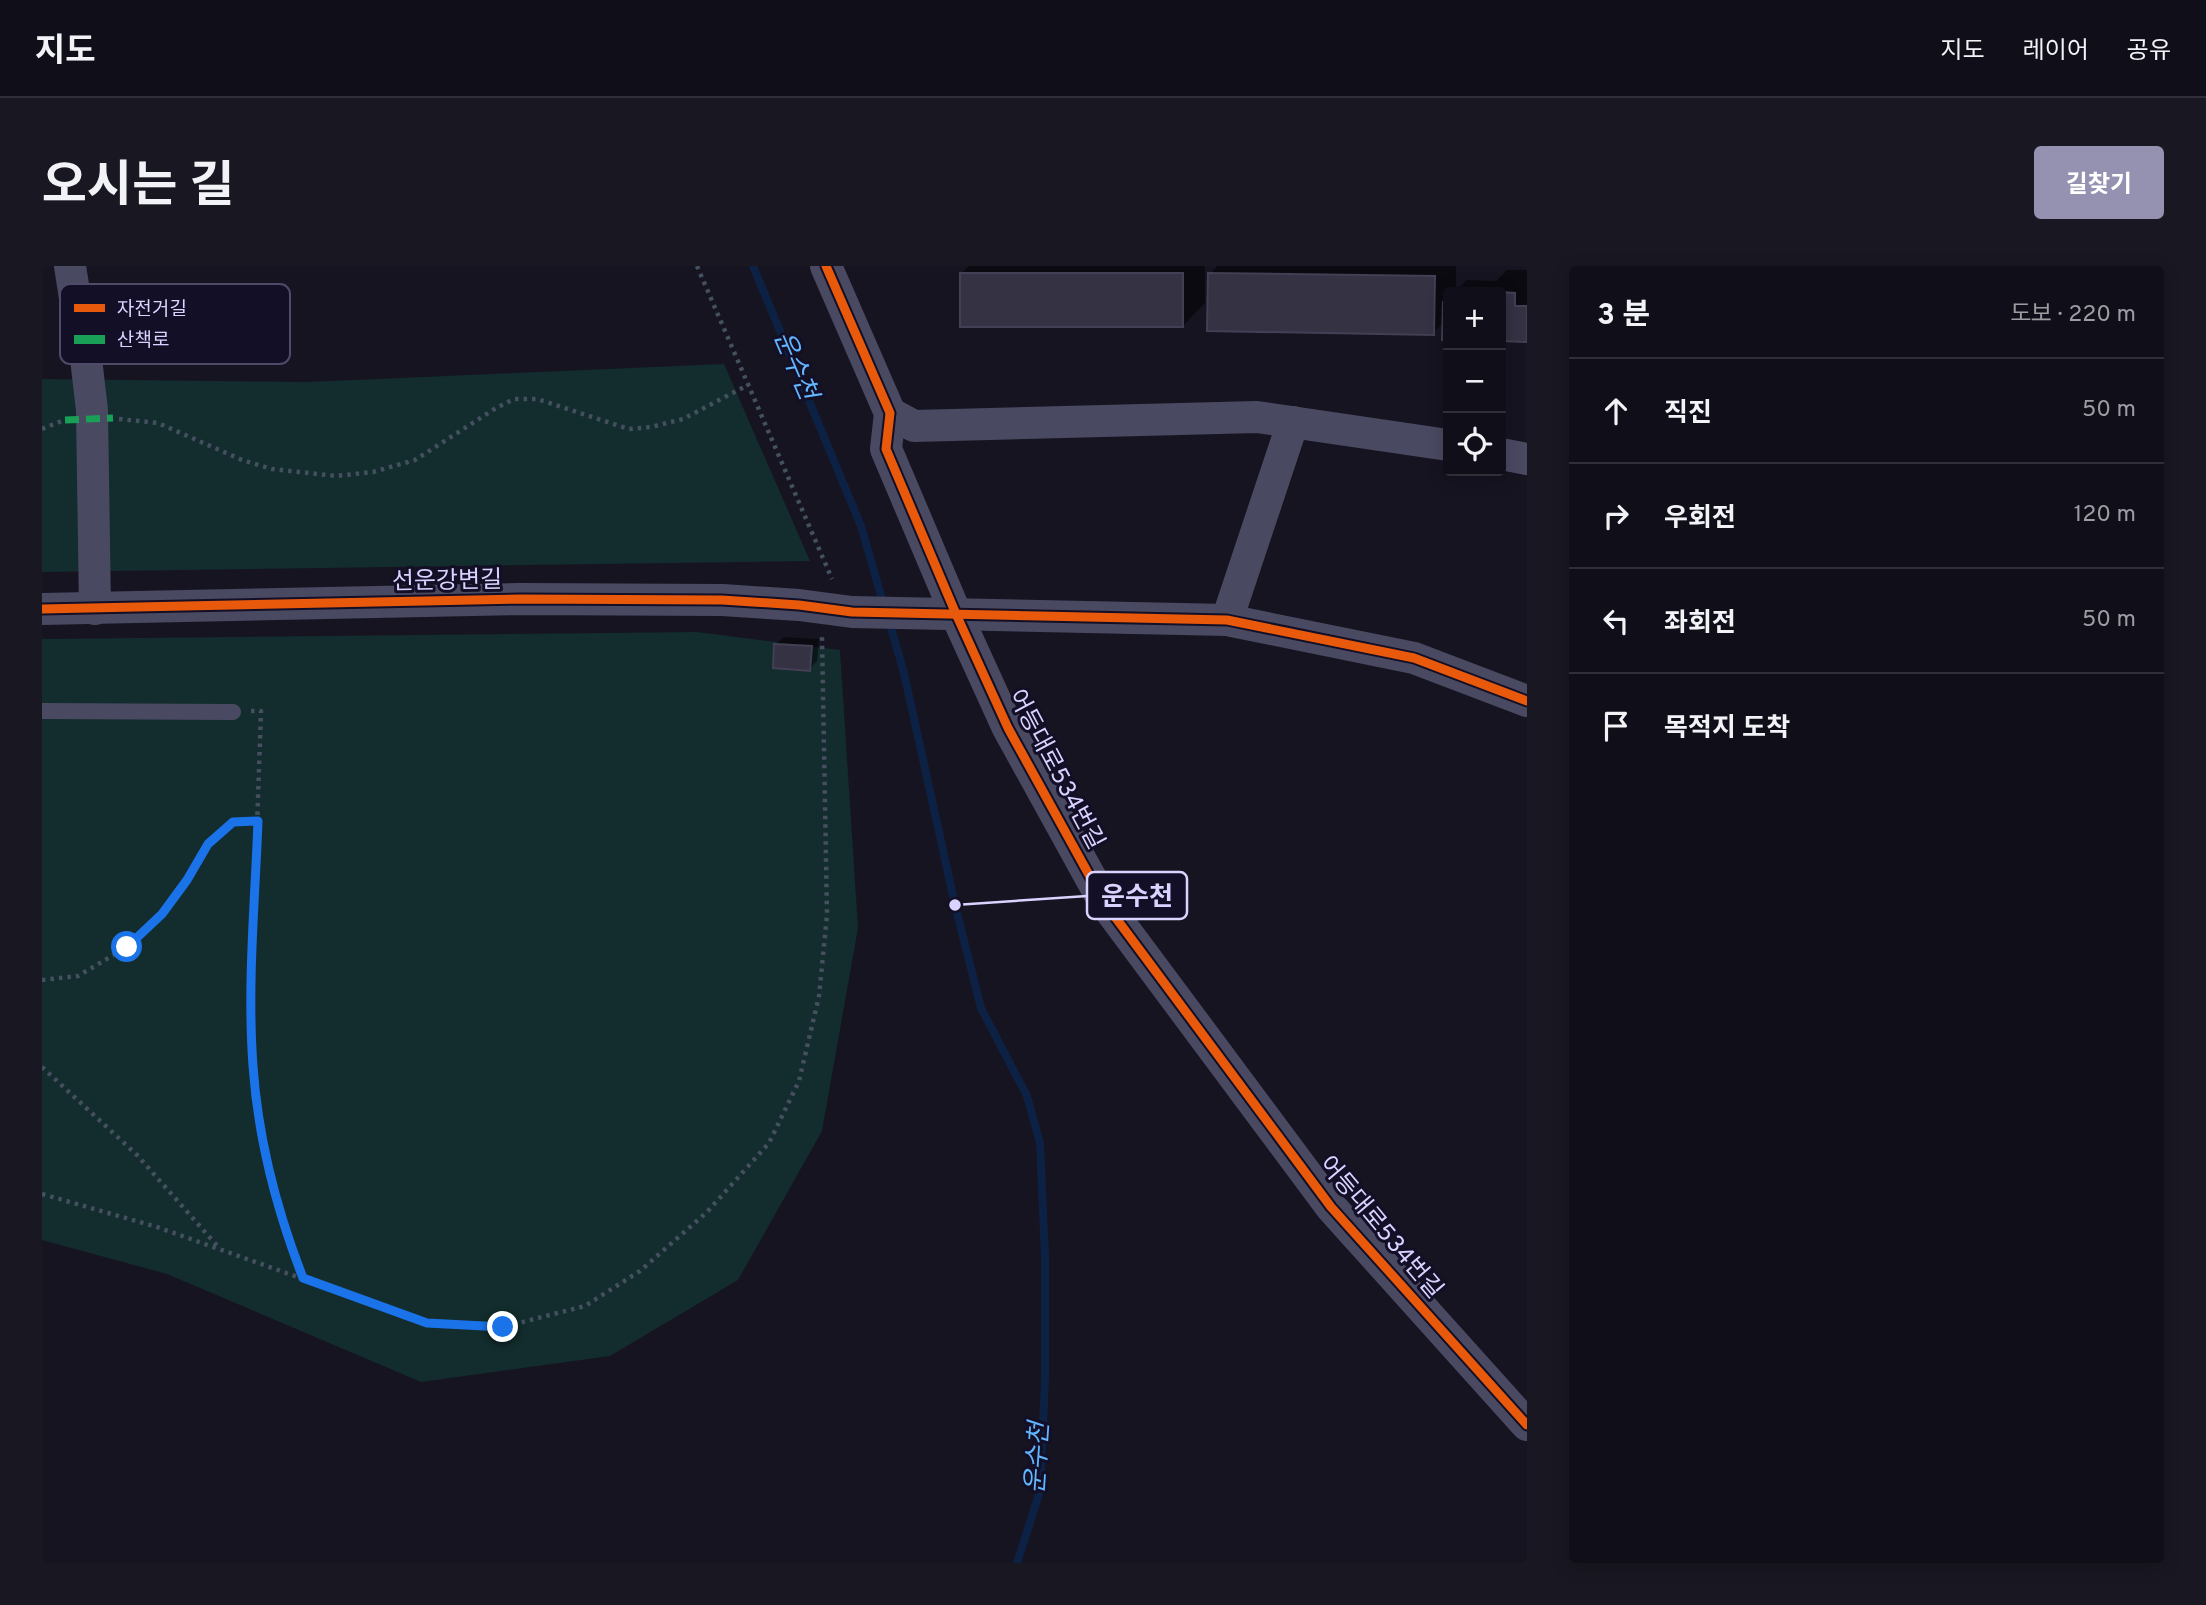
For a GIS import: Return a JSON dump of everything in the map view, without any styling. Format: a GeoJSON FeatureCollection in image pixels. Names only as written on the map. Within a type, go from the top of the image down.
{"type":"FeatureCollection","features":[{"type":"Feature","properties":{"kind":"street"},"geometry":{"type":"LineString","coordinates":[[70,266],[74,284]]}},
{"type":"Feature","properties":{"kind":"street","name":"어등대로534번길"},"geometry":{"type":"LineString","coordinates":[[826,266],[890,413],[886,449],[951,614],[1008,728],[1104,902],[1331,1207],[1527,1425]]}},
{"type":"Feature","properties":{"kind":"street"},"geometry":{"type":"LineString","coordinates":[[87,364],[92,411],[95,609]]}},
{"type":"Feature","properties":{"kind":"street"},"geometry":{"type":"LineString","coordinates":[[890,413],[914,426],[1257,417],[1443,444]]}},
{"type":"Feature","properties":{"kind":"street"},"geometry":{"type":"LineString","coordinates":[[1227,620],[1293,422]]}},
{"type":"Feature","properties":{"kind":"street"},"geometry":{"type":"LineString","coordinates":[[1506,455],[1527,460]]}},
{"type":"Feature","properties":{"kind":"street","name":"선운강변길"},"geometry":{"type":"LineString","coordinates":[[42,609],[507,600],[722,600],[852,612],[1227,620],[1414,658],[1525,698]]}},
{"type":"Feature","properties":{"kind":"lane"},"geometry":{"type":"LineString","coordinates":[[42,711],[233,712]]}},
{"type":"Feature","properties":{"kind":"path"},"geometry":{"type":"LineString","coordinates":[[697,266],[833,579],[819,579]]}},
{"type":"Feature","properties":{"kind":"path"},"geometry":{"type":"LineString","coordinates":[[113,418],[158,423],[242,460],[272,469],[336,476],[373,472],[415,460],[514,399],[537,399],[629,429],[651,428],[683,419],[748,385]]}},
{"type":"Feature","properties":{"kind":"path"},"geometry":{"type":"LineString","coordinates":[[42,429],[65,420]]}},
{"type":"Feature","properties":{"kind":"path"},"geometry":{"type":"LineString","coordinates":[[42,1194],[157,1227],[427,1323],[503,1327],[584,1306],[640,1271],[698,1220],[769,1143],[799,1081],[819,996],[827,915],[822,628]]}},
{"type":"Feature","properties":{"kind":"path"},"geometry":{"type":"LineString","coordinates":[[233,712],[261,711],[251,1002],[253,1067],[264,1149],[289,1243],[303,1278]]}},
{"type":"Feature","properties":{"kind":"path"},"geometry":{"type":"LineString","coordinates":[[42,980],[78,976],[127,947],[162,914],[187,880],[208,844],[233,822],[258,821]]}},
{"type":"Feature","properties":{"kind":"path"},"geometry":{"type":"LineString","coordinates":[[42,1067],[137,1155],[220,1249]]}},
{"type":"Feature","properties":{"kind":"green space"},"geometry":{"type":"Polygon","coordinates":[[[724,364],[810,561],[42,572],[42,379],[307,382],[724,364]]]}},
{"type":"Feature","properties":{"kind":"green space"},"geometry":{"type":"Polygon","coordinates":[[[697,632],[840,650],[858,928],[822,1131],[738,1280],[610,1356],[421,1382],[167,1274],[42,1240],[42,639],[697,632]]]}},
{"type":"Feature","properties":{"kind":"building"},"geometry":{"type":"Polygon","coordinates":[[[960,273],[1183,273],[1183,327],[960,327],[960,273]]]}},
{"type":"Feature","properties":{"kind":"building"},"geometry":{"type":"Polygon","coordinates":[[[1208,273],[1435,276],[1434,335],[1207,331],[1208,273]]]}},
{"type":"Feature","properties":{"kind":"building"},"geometry":{"type":"Polygon","coordinates":[[[1506,292],[1515,293],[1515,306],[1527,306],[1527,342],[1506,341],[1506,292]]]}},
{"type":"Feature","properties":{"kind":"building"},"geometry":{"type":"Polygon","coordinates":[[[774,644],[812,646],[810,671],[773,668],[774,644]]]}},
{"type":"Feature","properties":{"kind":"waterway","name":"운수천"},"geometry":{"type":"LineString","coordinates":[[753,266],[861,526],[884,606]]}},
{"type":"Feature","properties":{"kind":"waterway","name":"운수천"},"geometry":{"type":"LineString","coordinates":[[889,621],[904,673],[955,905],[981,1008],[1027,1096],[1040,1143],[1045,1257],[1045,1380],[1040,1491],[1017,1563]]}},
{"type":"Feature","properties":{"kind":"marked path"},"geometry":{"type":"LineString","coordinates":[[65,420],[113,418]]}},
{"type":"Feature","properties":{"kind":"cycle path"},"geometry":{"type":"LineString","coordinates":[[826,266],[890,413],[886,449],[956,614],[1008,728],[1104,902],[1331,1207],[1527,1425]]}},
{"type":"Feature","properties":{"kind":"cycle path"},"geometry":{"type":"LineString","coordinates":[[42,609],[520,599],[722,600],[852,612],[1227,620],[1414,658],[1527,701]]}},
{"type":"Feature","properties":{"kind":"place","name":"운수천"},"geometry":{"type":"Point","coordinates":[955,905]}},
{"type":"Feature","properties":{"kind":"route"},"geometry":{"type":"LineString","coordinates":[[127,947],[162,914],[187,880],[208,844],[233,822],[258,821],[251,1002],[253,1067],[264,1149],[289,1243],[303,1278],[427,1323],[503,1327]]}}]}
